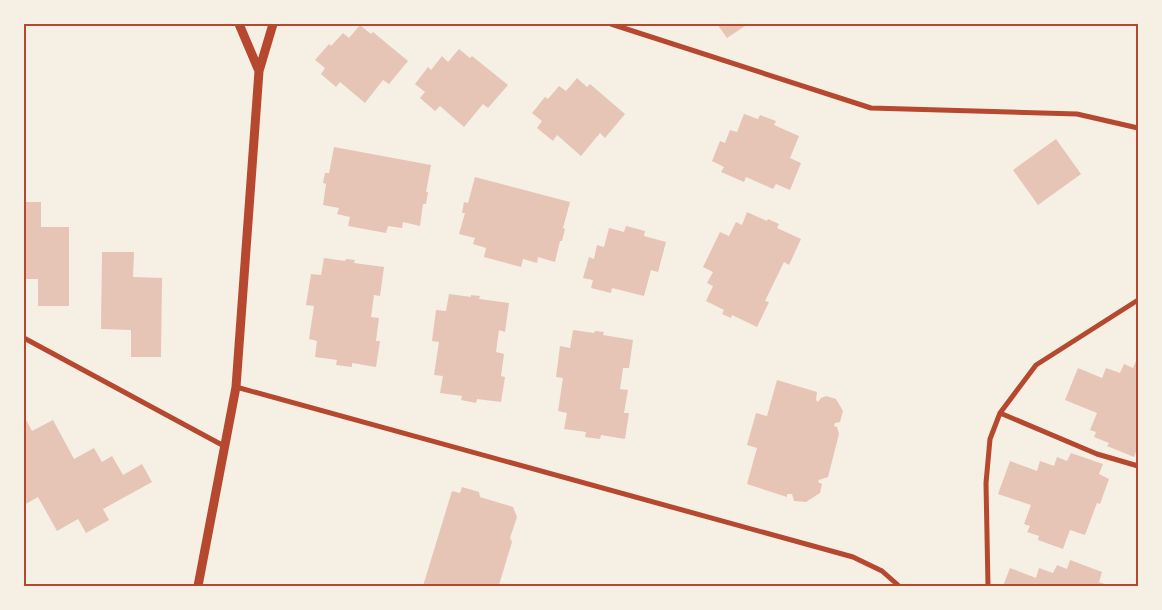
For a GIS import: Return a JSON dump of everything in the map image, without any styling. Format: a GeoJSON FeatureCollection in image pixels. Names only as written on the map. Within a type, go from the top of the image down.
{"type":"FeatureCollection","features":[{"type":"Feature","properties":{"kind":"street"},"geometry":{"type":"LineString","coordinates":[[239,24],[259,71]]}},
{"type":"Feature","properties":{"kind":"street"},"geometry":{"type":"LineString","coordinates":[[198,586],[236,387],[259,71],[273,24]]}},
{"type":"Feature","properties":{"kind":"street"},"geometry":{"type":"LineString","coordinates":[[611,24],[871,108],[1077,114],[1138,128]]}},
{"type":"Feature","properties":{"kind":"street"},"geometry":{"type":"LineString","coordinates":[[988,586],[986,483],[990,439],[1000,414],[1036,365],[1138,300]]}},
{"type":"Feature","properties":{"kind":"street"},"geometry":{"type":"LineString","coordinates":[[24,338],[224,446]]}},
{"type":"Feature","properties":{"kind":"street"},"geometry":{"type":"LineString","coordinates":[[236,387],[853,557],[882,571],[899,586]]}},
{"type":"Feature","properties":{"kind":"street"},"geometry":{"type":"LineString","coordinates":[[1000,414],[1097,454],[1138,466]]}},
{"type":"Feature","properties":{"kind":"building"},"geometry":{"type":"Polygon","coordinates":[[[717,24],[748,24],[727,38],[717,24]]]}},
{"type":"Feature","properties":{"kind":"building"},"geometry":{"type":"Polygon","coordinates":[[[360,25],[371,34],[373,32],[408,61],[389,84],[383,80],[365,103],[340,82],[336,87],[321,74],[325,68],[315,60],[329,44],[331,46],[343,33],[349,38],[360,25]]]}},
{"type":"Feature","properties":{"kind":"building"},"geometry":{"type":"Polygon","coordinates":[[[459,49],[470,58],[472,56],[508,85],[488,108],[483,104],[464,127],[440,106],[435,111],[420,98],[425,92],[415,84],[428,67],[431,70],[442,56],[448,62],[459,49]]]}},
{"type":"Feature","properties":{"kind":"building"},"geometry":{"type":"Polygon","coordinates":[[[577,78],[587,87],[590,84],[625,114],[605,138],[600,133],[581,156],[557,135],[553,141],[537,128],[542,121],[532,113],[545,97],[548,99],[559,86],[566,91],[577,78]]]}},
{"type":"Feature","properties":{"kind":"building"},"geometry":{"type":"Polygon","coordinates":[[[744,114],[758,119],[760,115],[776,121],[774,125],[799,136],[790,158],[801,163],[790,190],[776,184],[773,189],[746,177],[744,182],[721,172],[724,167],[712,161],[720,141],[725,143],[730,130],[737,132],[744,114]]]}},
{"type":"Feature","properties":{"kind":"building"},"geometry":{"type":"Polygon","coordinates":[[[1056,139],[1081,174],[1038,205],[1013,170],[1056,139]]]}},
{"type":"Feature","properties":{"kind":"building"},"geometry":{"type":"Polygon","coordinates":[[[334,147],[431,165],[426,192],[428,192],[426,204],[423,204],[420,226],[403,222],[402,228],[388,226],[386,233],[348,226],[350,217],[337,214],[339,208],[323,205],[326,184],[323,183],[325,173],[329,173],[334,147]]]}},
{"type":"Feature","properties":{"kind":"building"},"geometry":{"type":"Polygon","coordinates":[[[475,177],[570,202],[563,228],[565,229],[562,241],[560,241],[555,262],[538,257],[537,263],[523,259],[521,267],[484,257],[486,248],[473,244],[475,238],[459,234],[465,213],[462,213],[464,202],[468,203],[475,177]]]}},
{"type":"Feature","properties":{"kind":"building"},"geometry":{"type":"Polygon","coordinates":[[[24,202],[41,202],[41,227],[69,227],[69,306],[38,306],[38,279],[24,279],[24,202]]]}},
{"type":"Feature","properties":{"kind":"building"},"geometry":{"type":"Polygon","coordinates":[[[747,212],[779,224],[777,228],[801,239],[789,265],[784,262],[765,301],[769,302],[757,327],[732,315],[731,318],[722,314],[724,310],[706,301],[713,286],[707,283],[713,272],[703,267],[720,232],[729,236],[736,222],[742,225],[747,212]]]}},
{"type":"Feature","properties":{"kind":"building"},"geometry":{"type":"Polygon","coordinates":[[[626,226],[645,231],[644,236],[666,242],[658,272],[651,270],[644,296],[612,288],[611,293],[591,288],[593,280],[583,278],[589,257],[594,259],[597,245],[604,247],[609,228],[624,232],[626,226]]]}},
{"type":"Feature","properties":{"kind":"building"},"geometry":{"type":"Polygon","coordinates":[[[102,252],[134,252],[133,277],[162,278],[161,357],[131,357],[131,330],[101,329],[102,252]]]}},
{"type":"Feature","properties":{"kind":"building"},"geometry":{"type":"Polygon","coordinates":[[[324,258],[345,261],[346,259],[355,260],[354,263],[384,267],[380,296],[374,295],[371,317],[379,318],[376,341],[380,341],[376,367],[352,363],[352,367],[336,365],[337,360],[315,357],[317,341],[309,339],[314,306],[306,305],[311,274],[321,275],[324,258]]]}},
{"type":"Feature","properties":{"kind":"building"},"geometry":{"type":"Polygon","coordinates":[[[449,294],[471,297],[471,295],[480,296],[479,299],[509,303],[505,332],[499,330],[496,352],[504,354],[501,376],[505,377],[501,402],[477,399],[476,403],[461,400],[462,396],[440,393],[443,376],[434,375],[439,342],[432,341],[436,310],[446,311],[449,294]]]}},
{"type":"Feature","properties":{"kind":"building"},"geometry":{"type":"Polygon","coordinates":[[[573,330],[594,333],[595,331],[604,332],[603,335],[633,340],[629,368],[623,368],[620,389],[628,390],[624,413],[629,413],[625,439],[601,435],[600,439],[585,437],[586,432],[564,429],[567,413],[558,411],[563,378],[556,377],[560,346],[570,348],[573,330]]]}},
{"type":"Feature","properties":{"kind":"building"},"geometry":{"type":"Polygon","coordinates":[[[1138,356],[1138,446],[1134,457],[1107,446],[1109,443],[1094,437],[1096,432],[1090,430],[1097,413],[1065,400],[1078,368],[1102,378],[1106,368],[1120,373],[1124,364],[1133,368],[1138,356]]]}},
{"type":"Feature","properties":{"kind":"building"},"geometry":{"type":"Polygon","coordinates":[[[777,380],[817,392],[816,400],[818,402],[826,396],[836,399],[843,411],[840,422],[835,423],[834,426],[837,427],[839,434],[828,477],[819,480],[818,482],[822,484],[820,493],[806,502],[794,501],[792,494],[787,494],[787,497],[747,484],[757,448],[747,445],[756,413],[767,416],[777,380]]]}},
{"type":"Feature","properties":{"kind":"building"},"geometry":{"type":"Polygon","coordinates":[[[24,416],[32,431],[53,420],[74,459],[94,448],[102,462],[112,456],[123,475],[142,464],[152,482],[103,509],[109,520],[86,533],[78,519],[57,531],[38,497],[24,505],[24,416]]]}},
{"type":"Feature","properties":{"kind":"building"},"geometry":{"type":"Polygon","coordinates":[[[1071,453],[1103,464],[1099,474],[1109,479],[1100,504],[1097,503],[1085,535],[1070,530],[1063,549],[1038,540],[1039,536],[1027,532],[1030,526],[1024,524],[1031,505],[998,494],[1010,461],[1037,471],[1040,461],[1054,466],[1057,457],[1067,461],[1071,453]]]}},
{"type":"Feature","properties":{"kind":"building"},"geometry":{"type":"Polygon","coordinates":[[[462,487],[479,492],[480,497],[513,507],[517,517],[510,538],[512,542],[499,585],[423,586],[452,491],[460,493],[462,487]]]}},
{"type":"Feature","properties":{"kind":"building"},"geometry":{"type":"Polygon","coordinates":[[[1070,560],[1102,572],[1099,582],[1110,586],[1003,586],[1010,568],[1036,578],[1039,568],[1053,573],[1057,565],[1067,569],[1070,560]]]}}]}
